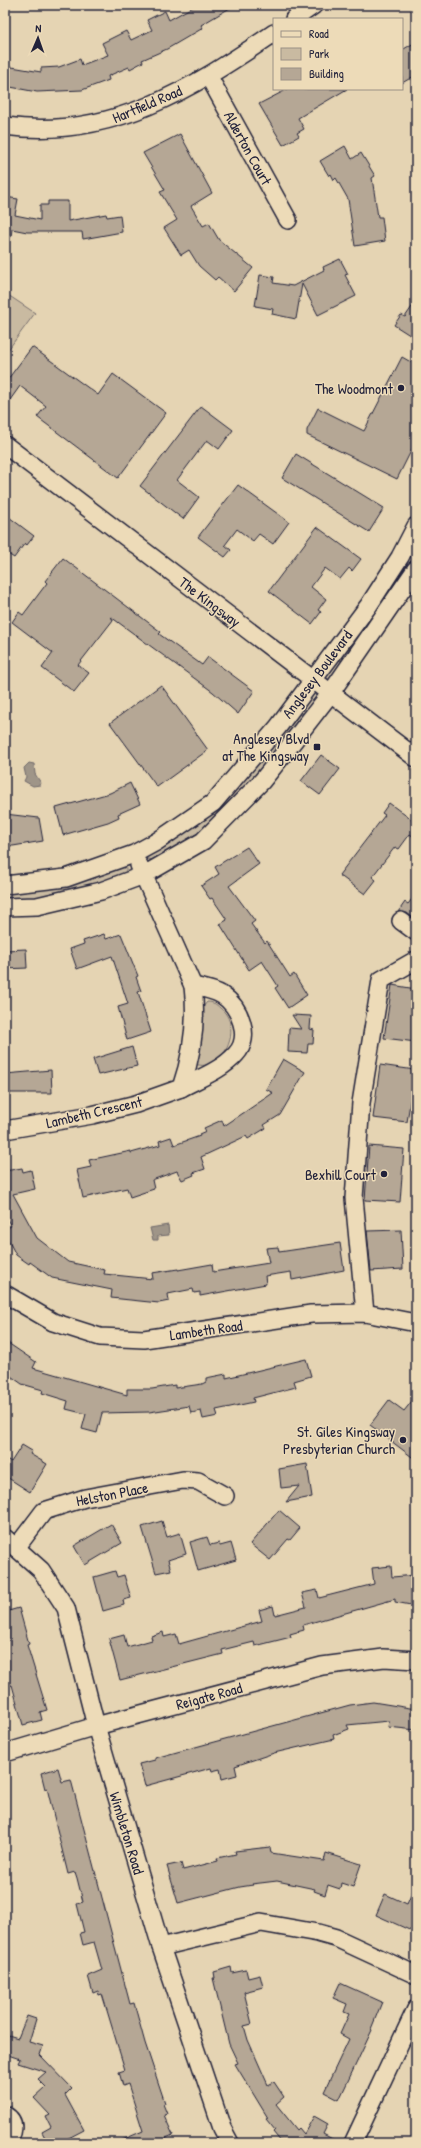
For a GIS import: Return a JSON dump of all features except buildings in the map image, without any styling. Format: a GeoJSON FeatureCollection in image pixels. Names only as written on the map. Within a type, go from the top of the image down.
{"type":"FeatureCollection","features":[{"type":"Feature","properties":{"kind":"street"},"geometry":{"type":"LineString","coordinates":[[295,18],[314,5]]}},
{"type":"Feature","properties":{"kind":"street","name":"Hartfield Road"},"geometry":{"type":"LineString","coordinates":[[5,126],[49,129],[78,127],[108,121],[143,109],[209,77],[273,33]]}},
{"type":"Feature","properties":{"kind":"street","name":"Alderton Court"},"geometry":{"type":"LineString","coordinates":[[209,77],[288,220]]}},
{"type":"Feature","properties":{"kind":"street","name":"The Kingsway"},"geometry":{"type":"LineString","coordinates":[[5,445],[416,758]]}},
{"type":"Feature","properties":{"kind":"street","name":"Anglesey Boulevard"},"geometry":{"type":"LineString","coordinates":[[5,885],[66,878],[134,854],[156,842],[213,803],[260,749],[369,605],[400,557],[416,526]]}},
{"type":"Feature","properties":{"kind":"street","name":"Anglesey Boulevard"},"geometry":{"type":"LineString","coordinates":[[5,907],[37,906],[101,891],[144,875],[203,840],[262,781],[330,694],[416,568]]}},
{"type":"Feature","properties":{"kind":"street"},"geometry":{"type":"LineString","coordinates":[[134,854],[193,986],[196,1006],[189,1058],[181,1088]]}},
{"type":"Feature","properties":{"kind":"street"},"geometry":{"type":"LineString","coordinates":[[402,921],[416,932]]}},
{"type":"Feature","properties":{"kind":"street"},"geometry":{"type":"LineString","coordinates":[[365,1314],[354,1198],[361,1103],[381,980],[416,960]]}},
{"type":"Feature","properties":{"kind":"street","name":"Lambeth Crescent"},"geometry":{"type":"LineString","coordinates":[[5,1130],[92,1115],[136,1104],[181,1088],[226,1064],[237,1053],[242,1042],[244,1030],[240,1017],[233,1006],[222,995],[193,986]]}},
{"type":"Feature","properties":{"kind":"street","name":"Lambeth Road"},"geometry":{"type":"LineString","coordinates":[[5,1294],[53,1322],[100,1337],[114,1338],[144,1339],[311,1314],[365,1314],[416,1323]]}},
{"type":"Feature","properties":{"kind":"street","name":"Helston Place"},"geometry":{"type":"LineString","coordinates":[[10,1543],[44,1511],[85,1498],[183,1480],[198,1481],[224,1496]]}},
{"type":"Feature","properties":{"kind":"street","name":"Wimbleton Road"},"geometry":{"type":"LineString","coordinates":[[10,1543],[41,1570],[66,1608],[96,1726],[161,1946],[212,2101],[222,2128],[230,2143]]}},
{"type":"Feature","properties":{"kind":"street","name":"Reigate Road"},"geometry":{"type":"LineString","coordinates":[[5,1753],[96,1726],[322,1666],[384,1658],[416,1660]]}},
{"type":"Feature","properties":{"kind":"street"},"geometry":{"type":"LineString","coordinates":[[161,1946],[260,1923],[318,1932],[336,1938],[416,1975]]}},
{"type":"Feature","properties":{"kind":"street"},"geometry":{"type":"LineString","coordinates":[[353,2143],[416,2009]]}},
{"type":"Feature","properties":{"kind":"street"},"geometry":{"type":"LineString","coordinates":[[5,2115],[12,2123],[13,2129],[12,2134],[5,2143]]}},
{"type":"Feature","properties":{"kind":"green space"},"geometry":{"type":"Polygon","coordinates":[[[5,293],[35,313],[5,354],[5,293]]]}},
{"type":"Feature","properties":{"kind":"green space"},"geometry":{"type":"Polygon","coordinates":[[[416,539],[416,554],[341,661],[336,657],[416,539]]]}},
{"type":"Feature","properties":{"kind":"green space"},"geometry":{"type":"Polygon","coordinates":[[[297,708],[306,716],[272,764],[203,830],[153,860],[147,859],[146,857],[297,708]]]}},
{"type":"Feature","properties":{"kind":"green space"},"geometry":{"type":"Polygon","coordinates":[[[117,866],[126,866],[126,873],[66,892],[20,900],[5,901],[5,887],[117,866]]]}},
{"type":"Feature","properties":{"kind":"green space"},"geometry":{"type":"Polygon","coordinates":[[[207,1002],[216,1004],[227,1016],[231,1026],[230,1037],[222,1056],[214,1062],[205,1065],[195,1064],[203,1007],[207,1002]]]}},
{"type":"Feature","properties":{"kind":"shaded area"},"geometry":{"type":"Polygon","coordinates":[[[29,763],[34,764],[35,774],[41,783],[40,785],[33,786],[24,781],[26,777],[24,768],[29,763]]]}},
{"type":"Feature","properties":{"kind":"shaded area"},"geometry":{"type":"Polygon","coordinates":[[[168,1225],[169,1235],[158,1236],[158,1240],[153,1240],[150,1228],[168,1225]]]}},
{"type":"Feature","properties":{"kind":"place","name":"The Woodmont"},"geometry":{"type":"Point","coordinates":[401,388]}},
{"type":"Feature","properties":{"kind":"place","name":"Anglesey Blvd at The Kingsway"},"geometry":{"type":"Point","coordinates":[317,747]}},
{"type":"Feature","properties":{"kind":"place","name":"Bexhill Court"},"geometry":{"type":"Point","coordinates":[384,1174]}},
{"type":"Feature","properties":{"kind":"place","name":"St. Giles Kingsway Presbyterian Church"},"geometry":{"type":"Point","coordinates":[403,1440]}}]}
